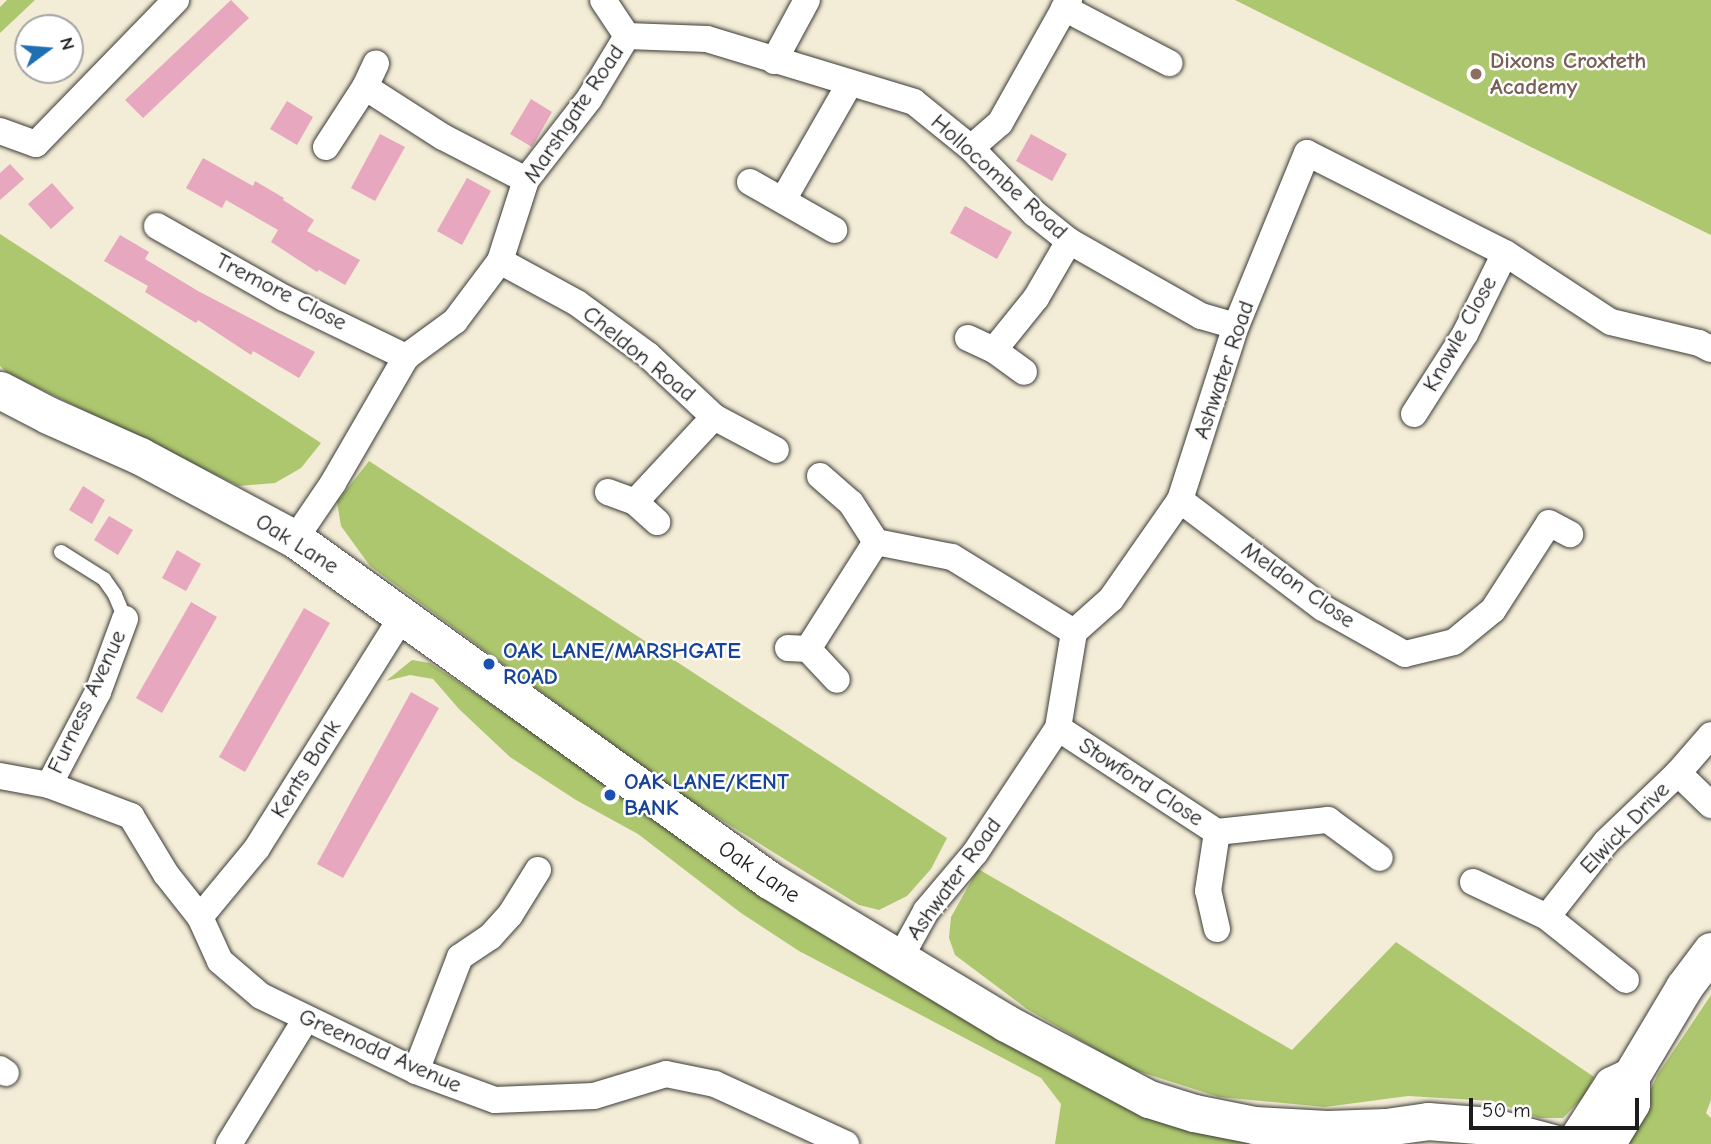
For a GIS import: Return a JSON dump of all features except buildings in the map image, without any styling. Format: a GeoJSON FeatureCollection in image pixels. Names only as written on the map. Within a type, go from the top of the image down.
{"type":"FeatureCollection","features":[{"type":"Feature","properties":{"kind":"street"},"geometry":{"type":"LineString","coordinates":[[0,131],[36,144],[176,0]]}},
{"type":"Feature","properties":{"kind":"street","name":"Marshgate Road"},"geometry":{"type":"LineString","coordinates":[[296,540],[333,483],[406,357],[455,321],[500,261],[526,180],[589,99],[627,36],[603,0]]}},
{"type":"Feature","properties":{"kind":"street"},"geometry":{"type":"LineString","coordinates":[[774,61],[807,0]]}},
{"type":"Feature","properties":{"kind":"street"},"geometry":{"type":"LineString","coordinates":[[971,148],[1000,123],[1066,4],[1169,63]]}},
{"type":"Feature","properties":{"kind":"street","name":"Hollocombe Road"},"geometry":{"type":"LineString","coordinates":[[627,36],[707,40],[914,102],[971,148],[1034,213],[1069,241],[1201,316],[1236,326]]}},
{"type":"Feature","properties":{"kind":"street"},"geometry":{"type":"LineString","coordinates":[[326,147],[365,87],[376,63]]}},
{"type":"Feature","properties":{"kind":"street"},"geometry":{"type":"LineString","coordinates":[[783,200],[850,83]]}},
{"type":"Feature","properties":{"kind":"street"},"geometry":{"type":"LineString","coordinates":[[365,87],[443,137],[526,180]]}},
{"type":"Feature","properties":{"kind":"street","name":"Ashwater Road"},"geometry":{"type":"LineString","coordinates":[[899,960],[926,911],[975,853],[1058,728],[1074,632],[1111,599],[1180,500],[1236,326],[1307,153],[1505,253],[1611,322],[1699,343],[1711,349]]}},
{"type":"Feature","properties":{"kind":"street"},"geometry":{"type":"LineString","coordinates":[[750,182],[834,230]]}},
{"type":"Feature","properties":{"kind":"street","name":"Tremore Close"},"geometry":{"type":"LineString","coordinates":[[158,226],[284,298],[406,357]]}},
{"type":"Feature","properties":{"kind":"street"},"geometry":{"type":"LineString","coordinates":[[994,350],[1036,298],[1069,241]]}},
{"type":"Feature","properties":{"kind":"street","name":"Knowle Close"},"geometry":{"type":"LineString","coordinates":[[1414,414],[1465,334],[1505,253]]}},
{"type":"Feature","properties":{"kind":"street","name":"Cheldon Road"},"geometry":{"type":"LineString","coordinates":[[500,261],[588,311],[648,355],[714,417],[776,450]]}},
{"type":"Feature","properties":{"kind":"street"},"geometry":{"type":"LineString","coordinates":[[968,338],[994,350],[1024,372]]}},
{"type":"Feature","properties":{"kind":"street","name":"Oak Lane"},"geometry":{"type":"LineString","coordinates":[[0,390],[48,415],[140,456],[296,540],[403,615],[517,702],[769,880],[899,960],[1089,1070],[1149,1099],[1194,1113],[1254,1125],[1327,1129],[1386,1127],[1428,1121],[1490,1126],[1556,1144]]}},
{"type":"Feature","properties":{"kind":"street"},"geometry":{"type":"LineString","coordinates":[[635,502],[714,417]]}},
{"type":"Feature","properties":{"kind":"street"},"geometry":{"type":"LineString","coordinates":[[820,476],[851,503],[876,542],[952,557],[1074,632]]}},
{"type":"Feature","properties":{"kind":"street"},"geometry":{"type":"LineString","coordinates":[[608,492],[635,502],[657,522]]}},
{"type":"Feature","properties":{"kind":"street","name":"Meldon Close"},"geometry":{"type":"LineString","coordinates":[[1180,500],[1323,608],[1405,653],[1454,642],[1493,610],[1549,523],[1570,534]]}},
{"type":"Feature","properties":{"kind":"street"},"geometry":{"type":"LineString","coordinates":[[837,680],[798,648],[876,542]]}},
{"type":"Feature","properties":{"kind":"street","name":"Kents Bank"},"geometry":{"type":"LineString","coordinates":[[200,917],[257,848],[403,615]]}},
{"type":"Feature","properties":{"kind":"street","name":"Furness Avenue"},"geometry":{"type":"LineString","coordinates":[[49,785],[98,692],[125,619]]}},
{"type":"Feature","properties":{"kind":"street","name":"Stowford Close"},"geometry":{"type":"LineString","coordinates":[[1058,728],[1217,832],[1328,820],[1380,858]]}},
{"type":"Feature","properties":{"kind":"street","name":"Elwick Drive"},"geometry":{"type":"LineString","coordinates":[[1547,917],[1606,842],[1678,773],[1711,735]]}},
{"type":"Feature","properties":{"kind":"street","name":"Elwick Drive"},"geometry":{"type":"LineString","coordinates":[[1678,773],[1711,805]]}},
{"type":"Feature","properties":{"kind":"street","name":"Greenodd Avenue"},"geometry":{"type":"LineString","coordinates":[[0,776],[49,785],[131,816],[166,874],[200,917],[220,961],[261,996],[416,1071],[495,1100],[594,1096],[666,1074],[715,1084],[846,1144]]}},
{"type":"Feature","properties":{"kind":"street"},"geometry":{"type":"LineString","coordinates":[[1217,832],[1208,891],[1217,929]]}},
{"type":"Feature","properties":{"kind":"street"},"geometry":{"type":"LineString","coordinates":[[416,1071],[460,957],[490,937],[510,915],[538,870]]}},
{"type":"Feature","properties":{"kind":"street"},"geometry":{"type":"LineString","coordinates":[[1473,882],[1547,917],[1626,981]]}},
{"type":"Feature","properties":{"kind":"street"},"geometry":{"type":"LineString","coordinates":[[1606,1144],[1631,1103],[1632,1076],[1684,986],[1711,951]]}},
{"type":"Feature","properties":{"kind":"street"},"geometry":{"type":"LineString","coordinates":[[229,1144],[306,1019]]}},
{"type":"Feature","properties":{"kind":"street"},"geometry":{"type":"LineString","coordinates":[[1574,1144],[1612,1086],[1632,1076]]}},
{"type":"Feature","properties":{"kind":"street","name":"Oak Lane"},"geometry":{"type":"LineString","coordinates":[[1386,1127],[1438,1144]]}},
{"type":"Feature","properties":{"kind":"lane"},"geometry":{"type":"LineString","coordinates":[[61,552],[104,579],[125,619]]}},
{"type":"Feature","properties":{"kind":"green space"},"geometry":{"type":"Polygon","coordinates":[[[7,0],[35,0],[20,14],[14,14],[14,20],[0,33],[0,7],[7,0]]]}},
{"type":"Feature","properties":{"kind":"green space"},"geometry":{"type":"Polygon","coordinates":[[[1235,0],[1711,0],[1711,235],[1533,148],[1235,0]]]}},
{"type":"Feature","properties":{"kind":"green space"},"geometry":{"type":"Polygon","coordinates":[[[0,234],[321,443],[301,468],[275,483],[239,486],[6,372],[0,366],[0,234]]]}},
{"type":"Feature","properties":{"kind":"green space"},"geometry":{"type":"Polygon","coordinates":[[[369,461],[947,838],[931,869],[907,896],[879,910],[859,905],[684,797],[370,566],[341,526],[337,502],[369,461]]]}},
{"type":"Feature","properties":{"kind":"green space"},"geometry":{"type":"Polygon","coordinates":[[[412,660],[430,663],[543,739],[706,858],[897,980],[1064,1075],[1138,1111],[1377,1144],[1055,1144],[1061,1104],[1041,1078],[799,951],[741,913],[638,834],[576,800],[510,757],[459,709],[433,679],[410,675],[386,681],[412,660]]]}},
{"type":"Feature","properties":{"kind":"green space"},"geometry":{"type":"Polygon","coordinates":[[[978,869],[1292,1050],[1396,942],[1594,1077],[1584,1096],[1563,1118],[1539,1118],[1493,1101],[1408,1096],[1325,1107],[1219,1097],[1128,1068],[1027,1009],[955,955],[949,938],[951,917],[978,869]]]}},
{"type":"Feature","properties":{"kind":"green space"},"geometry":{"type":"Polygon","coordinates":[[[1711,995],[1711,1100],[1706,1113],[1711,1118],[1711,1144],[1624,1144],[1658,1074],[1711,995]]]}},
{"type":"Feature","properties":{"kind":"place","name":"Dixons Croxteth Academy"},"geometry":{"type":"Point","coordinates":[1476,74]}},
{"type":"Feature","properties":{"kind":"place","name":"OAK LANE/MARSHGATE ROAD"},"geometry":{"type":"Point","coordinates":[489,664]}},
{"type":"Feature","properties":{"kind":"place","name":"OAK LANE/KENT BANK"},"geometry":{"type":"Point","coordinates":[610,795]}}]}
